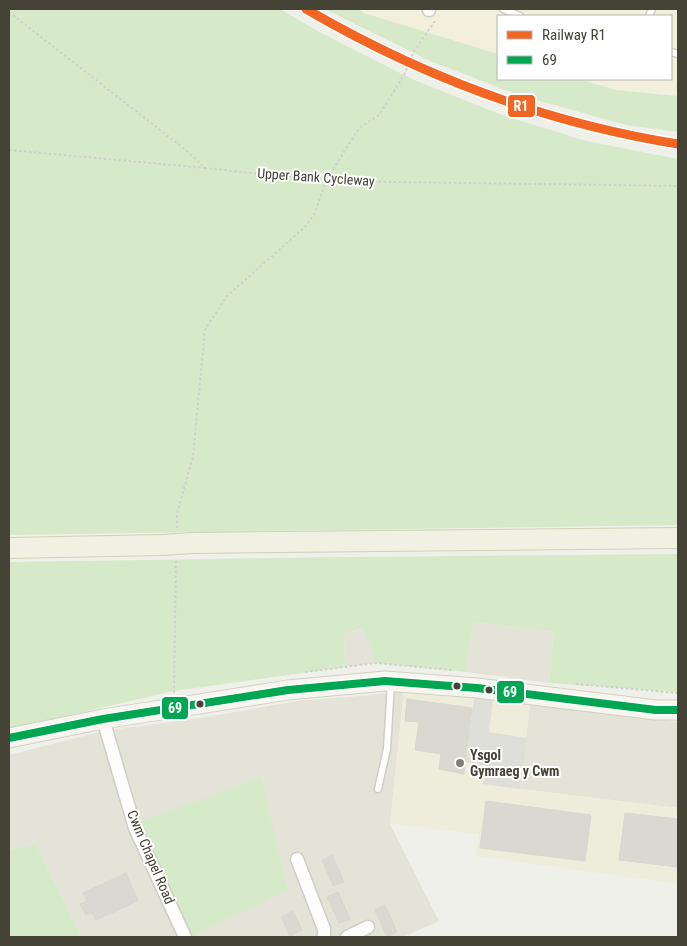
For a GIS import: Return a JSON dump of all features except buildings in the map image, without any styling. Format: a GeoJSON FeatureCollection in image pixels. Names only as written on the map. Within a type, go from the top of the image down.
{"type":"FeatureCollection","features":[{"type":"Feature","properties":{"kind":"main road"},"geometry":{"type":"LineString","coordinates":[[9,548],[678,538]]}},
{"type":"Feature","properties":{"kind":"main road"},"geometry":{"type":"LineString","coordinates":[[9,738],[104,719],[288,690],[391,682],[477,688],[656,710],[678,710]]}},
{"type":"Feature","properties":{"kind":"street","name":"Cwm Chapel Road"},"geometry":{"type":"LineString","coordinates":[[104,719],[135,828],[185,937]]}},
{"type":"Feature","properties":{"kind":"street"},"geometry":{"type":"LineString","coordinates":[[297,860],[324,929],[324,937]]}},
{"type":"Feature","properties":{"kind":"street"},"geometry":{"type":"LineString","coordinates":[[347,937],[368,926]]}},
{"type":"Feature","properties":{"kind":"lane"},"geometry":{"type":"LineString","coordinates":[[503,9],[518,15]]}},
{"type":"Feature","properties":{"kind":"lane"},"geometry":{"type":"LineString","coordinates":[[378,789],[387,749],[391,682]]}},
{"type":"Feature","properties":{"kind":"path"},"geometry":{"type":"LineString","coordinates":[[173,708],[177,514],[193,456],[205,330],[227,296],[304,227],[315,214],[326,181],[359,128],[379,115],[404,76],[414,51],[439,15],[429,9]]}},
{"type":"Feature","properties":{"kind":"path"},"geometry":{"type":"LineString","coordinates":[[9,12],[187,151],[205,168]]}},
{"type":"Feature","properties":{"kind":"path","name":"Upper Bank Cycleway"},"geometry":{"type":"LineString","coordinates":[[9,150],[326,181],[678,186]]}},
{"type":"Feature","properties":{"kind":"shaded area"},"geometry":{"type":"Polygon","coordinates":[[[358,9],[678,9],[678,94],[616,90],[582,80],[672,80],[672,15],[497,15],[497,54],[364,13],[358,9]]]}},
{"type":"Feature","properties":{"kind":"shaded area"},"geometry":{"type":"Polygon","coordinates":[[[473,622],[554,632],[549,683],[466,672],[473,622]]]}},
{"type":"Feature","properties":{"kind":"shaded area"},"geometry":{"type":"Polygon","coordinates":[[[364,628],[376,663],[345,667],[344,634],[364,628]]]}},
{"type":"Feature","properties":{"kind":"shaded area"},"geometry":{"type":"Polygon","coordinates":[[[404,690],[390,824],[439,921],[403,937],[81,937],[36,844],[9,850],[9,755],[103,731],[194,719],[298,701],[371,695],[404,690]]]}},
{"type":"Feature","properties":{"kind":"shaded area","name":"Ysgol Gymraeg y Cwm"},"geometry":{"type":"Polygon","coordinates":[[[404,690],[530,704],[520,789],[678,808],[678,884],[476,856],[479,834],[390,824],[404,690]]]}},
{"type":"Feature","properties":{"kind":"shaded area"},"geometry":{"type":"Polygon","coordinates":[[[474,697],[493,699],[489,732],[527,738],[520,789],[483,784],[486,766],[466,762],[474,697]]]}},
{"type":"Feature","properties":{"kind":"shaded area"},"geometry":{"type":"Polygon","coordinates":[[[530,704],[678,722],[678,808],[520,789],[530,704]]]}},
{"type":"Feature","properties":{"kind":"green space"},"geometry":{"type":"Polygon","coordinates":[[[9,9],[280,9],[321,33],[412,79],[502,115],[586,141],[678,159],[678,525],[9,535],[9,9]]]}},
{"type":"Feature","properties":{"kind":"green space"},"geometry":{"type":"Polygon","coordinates":[[[325,9],[358,9],[364,13],[497,54],[497,80],[582,80],[616,90],[678,96],[678,132],[626,125],[518,95],[428,60],[325,9]]]}},
{"type":"Feature","properties":{"kind":"green space"},"geometry":{"type":"Polygon","coordinates":[[[678,554],[678,692],[549,683],[554,632],[473,622],[466,672],[376,663],[363,628],[344,634],[345,667],[174,691],[9,729],[9,562],[678,554]]]}},
{"type":"Feature","properties":{"kind":"green space"},"geometry":{"type":"Polygon","coordinates":[[[261,778],[288,890],[190,937],[137,822],[261,778]]]}},
{"type":"Feature","properties":{"kind":"green space"},"geometry":{"type":"Polygon","coordinates":[[[36,844],[81,937],[9,937],[9,850],[36,844]]]}},
{"type":"Feature","properties":{"kind":"rail line","name":"R1"},"geometry":{"type":"LineString","coordinates":[[306,9],[394,55],[439,76],[486,94],[580,123],[678,144]]}},
{"type":"Feature","properties":{"kind":"transit line","name":"69"},"geometry":{"type":"LineString","coordinates":[[9,738],[103,719],[288,690],[385,681],[477,688],[656,710],[678,710]]}},
{"type":"Feature","properties":{"kind":"place","name":"Ysgol Gymraeg y Cwm"},"geometry":{"type":"Point","coordinates":[460,763]}}]}
